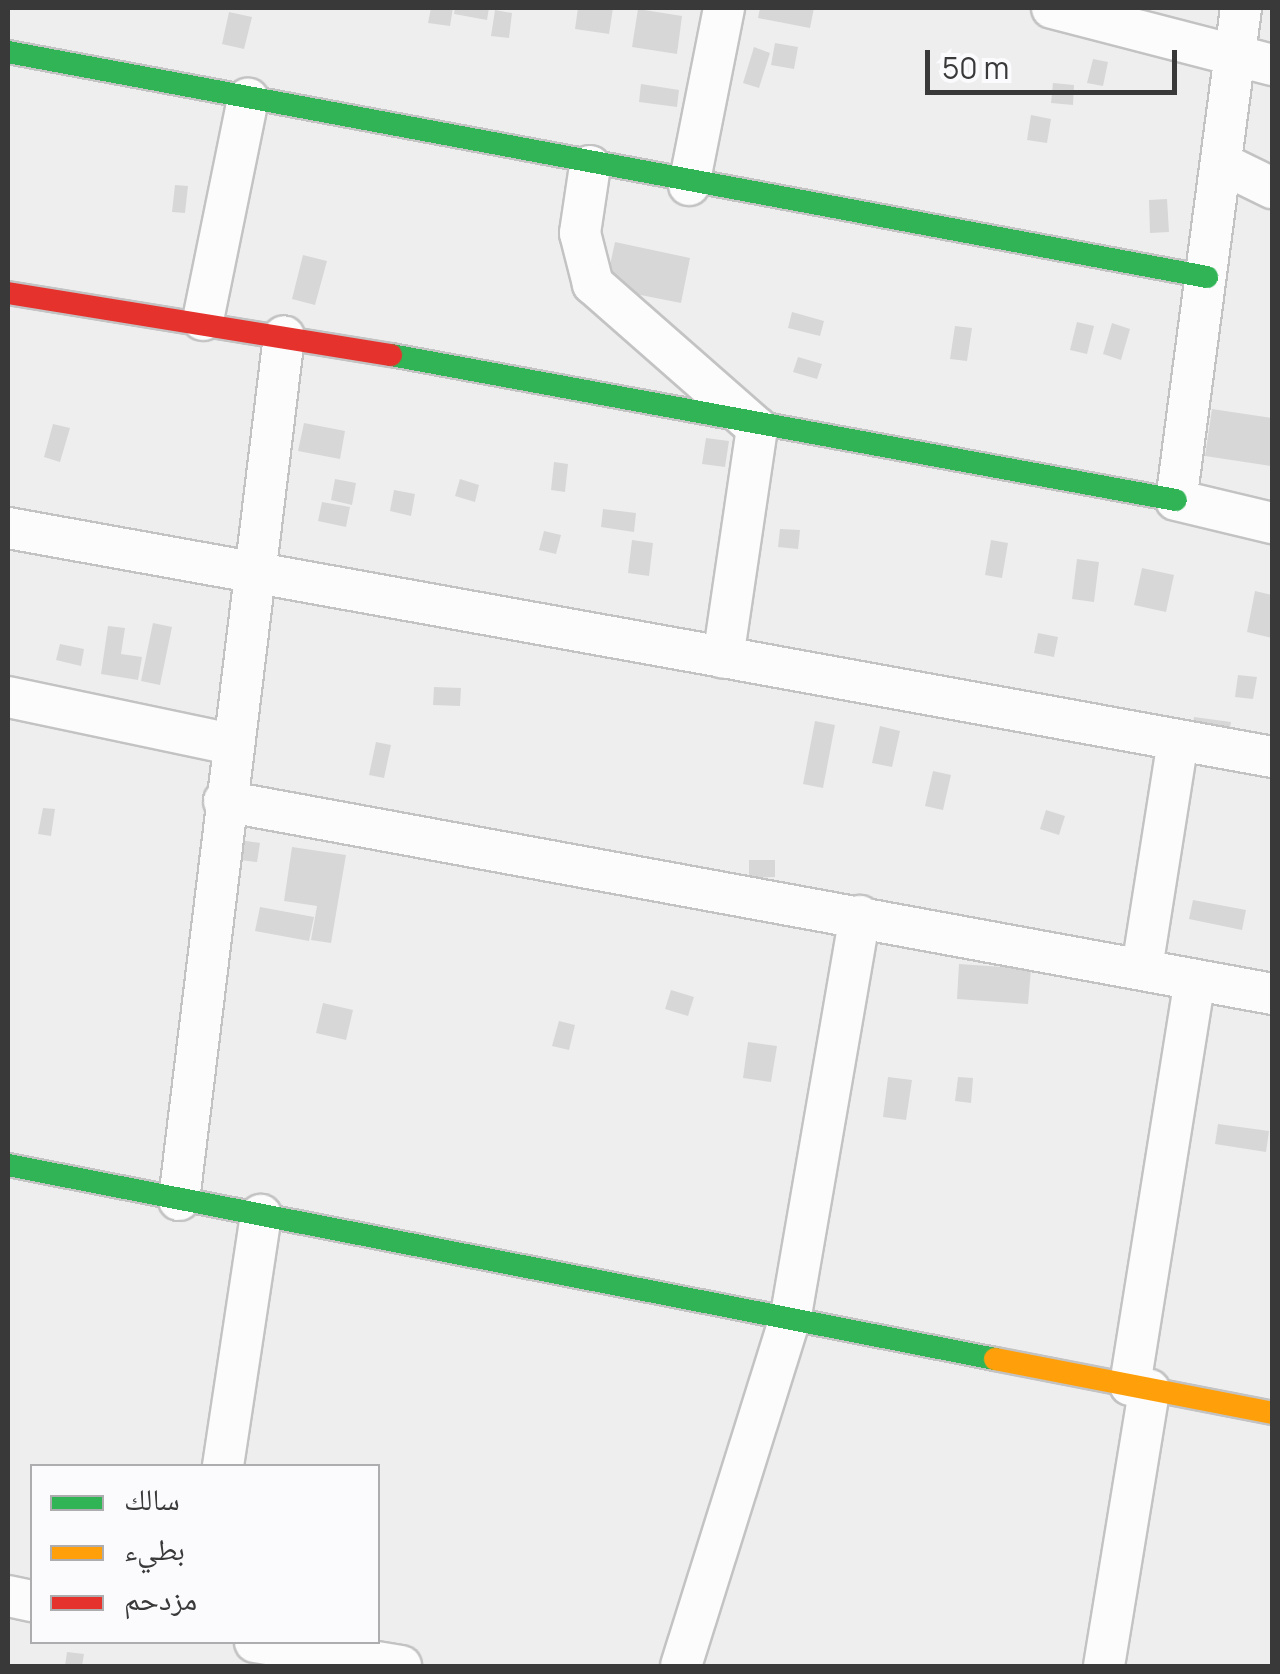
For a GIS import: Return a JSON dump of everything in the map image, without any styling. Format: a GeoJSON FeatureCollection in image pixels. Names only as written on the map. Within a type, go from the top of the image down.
{"type":"FeatureCollection","features":[{"type":"Feature","properties":{"kind":"street"},"geometry":{"type":"LineString","coordinates":[[689,185],[724,8]]}},
{"type":"Feature","properties":{"kind":"street"},"geometry":{"type":"LineString","coordinates":[[1052,8],[1255,62]]}},
{"type":"Feature","properties":{"kind":"street"},"geometry":{"type":"LineString","coordinates":[[1176,500],[1223,164],[1255,62],[1241,8]]}},
{"type":"Feature","properties":{"kind":"street"},"geometry":{"type":"LineString","coordinates":[[8,52],[689,185],[1207,277]]}},
{"type":"Feature","properties":{"kind":"street"},"geometry":{"type":"LineString","coordinates":[[203,320],[248,99]]}},
{"type":"Feature","properties":{"kind":"street"},"geometry":{"type":"LineString","coordinates":[[1223,164],[1272,188]]}},
{"type":"Feature","properties":{"kind":"street"},"geometry":{"type":"LineString","coordinates":[[590,166],[580,233],[593,284],[757,428]]}},
{"type":"Feature","properties":{"kind":"street"},"geometry":{"type":"LineString","coordinates":[[8,293],[203,320],[757,428],[1176,500],[1272,523]]}},
{"type":"Feature","properties":{"kind":"street"},"geometry":{"type":"LineString","coordinates":[[179,1200],[224,801],[284,336]]}},
{"type":"Feature","properties":{"kind":"street"},"geometry":{"type":"LineString","coordinates":[[723,657],[757,428]]}},
{"type":"Feature","properties":{"kind":"street"},"geometry":{"type":"LineString","coordinates":[[8,528],[253,578],[723,657],[1272,757]]}},
{"type":"Feature","properties":{"kind":"street"},"geometry":{"type":"LineString","coordinates":[[8,697],[231,744]]}},
{"type":"Feature","properties":{"kind":"street"},"geometry":{"type":"LineString","coordinates":[[1142,968],[1178,740]]}},
{"type":"Feature","properties":{"kind":"street"},"geometry":{"type":"LineString","coordinates":[[224,801],[1272,994]]}},
{"type":"Feature","properties":{"kind":"street"},"geometry":{"type":"LineString","coordinates":[[681,1666],[791,1315],[860,916]]}},
{"type":"Feature","properties":{"kind":"street"},"geometry":{"type":"LineString","coordinates":[[1104,1666],[1196,980]]}},
{"type":"Feature","properties":{"kind":"street"},"geometry":{"type":"LineString","coordinates":[[8,1165],[1272,1412]]}},
{"type":"Feature","properties":{"kind":"street"},"geometry":{"type":"LineString","coordinates":[[222,1464],[261,1214]]}},
{"type":"Feature","properties":{"kind":"street"},"geometry":{"type":"LineString","coordinates":[[269,1651],[401,1666]]}},
{"type":"Feature","properties":{"kind":"building"},"geometry":{"type":"Polygon","coordinates":[[[431,8],[453,8],[450,26],[428,23],[431,8]]]}},
{"type":"Feature","properties":{"kind":"building"},"geometry":{"type":"Polygon","coordinates":[[[455,8],[489,8],[487,20],[454,14],[455,8]]]}},
{"type":"Feature","properties":{"kind":"building"},"geometry":{"type":"Polygon","coordinates":[[[578,8],[613,8],[609,34],[575,29],[578,8]]]}},
{"type":"Feature","properties":{"kind":"building"},"geometry":{"type":"Polygon","coordinates":[[[760,8],[814,8],[810,28],[758,18],[760,8]]]}},
{"type":"Feature","properties":{"kind":"building"},"geometry":{"type":"Polygon","coordinates":[[[638,9],[682,16],[677,54],[632,47],[638,9]]]}},
{"type":"Feature","properties":{"kind":"building"},"geometry":{"type":"Polygon","coordinates":[[[495,10],[512,13],[509,38],[491,36],[495,10]]]}},
{"type":"Feature","properties":{"kind":"building"},"geometry":{"type":"Polygon","coordinates":[[[229,12],[252,17],[244,49],[222,44],[229,12]]]}},
{"type":"Feature","properties":{"kind":"building"},"geometry":{"type":"Polygon","coordinates":[[[775,43],[798,47],[794,69],[771,65],[775,43]]]}},
{"type":"Feature","properties":{"kind":"building"},"geometry":{"type":"Polygon","coordinates":[[[754,47],[770,53],[759,88],[743,83],[754,47]]]}},
{"type":"Feature","properties":{"kind":"building"},"geometry":{"type":"Polygon","coordinates":[[[1093,59],[1108,62],[1103,86],[1087,83],[1093,59]]]}},
{"type":"Feature","properties":{"kind":"building"},"geometry":{"type":"Polygon","coordinates":[[[1053,83],[1074,85],[1073,105],[1051,103],[1053,83]]]}},
{"type":"Feature","properties":{"kind":"building"},"geometry":{"type":"Polygon","coordinates":[[[641,84],[679,90],[677,107],[639,102],[641,84]]]}},
{"type":"Feature","properties":{"kind":"building"},"geometry":{"type":"Polygon","coordinates":[[[1031,115],[1051,119],[1047,143],[1027,140],[1031,115]]]}},
{"type":"Feature","properties":{"kind":"building"},"geometry":{"type":"Polygon","coordinates":[[[175,185],[188,186],[185,213],[172,212],[175,185]]]}},
{"type":"Feature","properties":{"kind":"building"},"geometry":{"type":"Polygon","coordinates":[[[1167,199],[1169,232],[1150,233],[1149,200],[1167,199]]]}},
{"type":"Feature","properties":{"kind":"building"},"geometry":{"type":"Polygon","coordinates":[[[615,242],[690,258],[681,303],[605,288],[615,242]]]}},
{"type":"Feature","properties":{"kind":"building"},"geometry":{"type":"Polygon","coordinates":[[[303,255],[327,261],[315,305],[292,299],[303,255]]]}},
{"type":"Feature","properties":{"kind":"building"},"geometry":{"type":"Polygon","coordinates":[[[792,312],[824,321],[820,336],[788,328],[792,312]]]}},
{"type":"Feature","properties":{"kind":"building"},"geometry":{"type":"Polygon","coordinates":[[[1077,322],[1094,326],[1087,354],[1070,350],[1077,322]]]}},
{"type":"Feature","properties":{"kind":"building"},"geometry":{"type":"Polygon","coordinates":[[[1112,323],[1130,329],[1121,360],[1103,354],[1112,323]]]}},
{"type":"Feature","properties":{"kind":"building"},"geometry":{"type":"Polygon","coordinates":[[[955,326],[972,328],[967,361],[950,359],[955,326]]]}},
{"type":"Feature","properties":{"kind":"building"},"geometry":{"type":"Polygon","coordinates":[[[798,357],[822,364],[817,379],[793,372],[798,357]]]}},
{"type":"Feature","properties":{"kind":"building"},"geometry":{"type":"Polygon","coordinates":[[[1212,409],[1272,418],[1271,466],[1205,456],[1212,409]]]}},
{"type":"Feature","properties":{"kind":"building"},"geometry":{"type":"Polygon","coordinates":[[[304,423],[345,431],[340,459],[298,451],[304,423]]]}},
{"type":"Feature","properties":{"kind":"building"},"geometry":{"type":"Polygon","coordinates":[[[53,424],[70,428],[60,462],[44,457],[53,424]]]}},
{"type":"Feature","properties":{"kind":"building"},"geometry":{"type":"Polygon","coordinates":[[[706,438],[729,441],[725,467],[702,464],[706,438]]]}},
{"type":"Feature","properties":{"kind":"building"},"geometry":{"type":"Polygon","coordinates":[[[554,462],[568,464],[565,492],[551,490],[554,462]]]}},
{"type":"Feature","properties":{"kind":"building"},"geometry":{"type":"Polygon","coordinates":[[[335,479],[356,483],[352,505],[331,500],[335,479]]]}},
{"type":"Feature","properties":{"kind":"building"},"geometry":{"type":"Polygon","coordinates":[[[460,479],[479,485],[475,502],[455,496],[460,479]]]}},
{"type":"Feature","properties":{"kind":"building"},"geometry":{"type":"Polygon","coordinates":[[[394,490],[415,494],[411,516],[390,511],[394,490]]]}},
{"type":"Feature","properties":{"kind":"building"},"geometry":{"type":"Polygon","coordinates":[[[322,502],[350,507],[346,527],[318,521],[322,502]]]}},
{"type":"Feature","properties":{"kind":"building"},"geometry":{"type":"Polygon","coordinates":[[[603,509],[636,513],[634,532],[601,527],[603,509]]]}},
{"type":"Feature","properties":{"kind":"building"},"geometry":{"type":"Polygon","coordinates":[[[780,529],[800,530],[798,549],[778,547],[780,529]]]}},
{"type":"Feature","properties":{"kind":"building"},"geometry":{"type":"Polygon","coordinates":[[[544,531],[561,535],[556,554],[539,550],[544,531]]]}},
{"type":"Feature","properties":{"kind":"building"},"geometry":{"type":"Polygon","coordinates":[[[632,540],[653,543],[649,576],[628,573],[632,540]]]}},
{"type":"Feature","properties":{"kind":"building"},"geometry":{"type":"Polygon","coordinates":[[[991,540],[1008,543],[1002,578],[985,575],[991,540]]]}},
{"type":"Feature","properties":{"kind":"building"},"geometry":{"type":"Polygon","coordinates":[[[1077,559],[1099,562],[1094,602],[1072,599],[1077,559]]]}},
{"type":"Feature","properties":{"kind":"building"},"geometry":{"type":"Polygon","coordinates":[[[1142,568],[1174,575],[1166,612],[1134,605],[1142,568]]]}},
{"type":"Feature","properties":{"kind":"building"},"geometry":{"type":"Polygon","coordinates":[[[1255,591],[1272,595],[1272,638],[1247,632],[1255,591]]]}},
{"type":"Feature","properties":{"kind":"building"},"geometry":{"type":"Polygon","coordinates":[[[153,623],[172,627],[160,685],[141,681],[153,623]]]}},
{"type":"Feature","properties":{"kind":"building"},"geometry":{"type":"Polygon","coordinates":[[[108,626],[125,628],[121,654],[142,657],[138,680],[101,674],[108,626]]]}},
{"type":"Feature","properties":{"kind":"building"},"geometry":{"type":"Polygon","coordinates":[[[1038,633],[1058,637],[1054,657],[1034,653],[1038,633]]]}},
{"type":"Feature","properties":{"kind":"building"},"geometry":{"type":"Polygon","coordinates":[[[60,644],[84,649],[81,666],[56,660],[60,644]]]}},
{"type":"Feature","properties":{"kind":"building"},"geometry":{"type":"Polygon","coordinates":[[[1238,675],[1257,677],[1253,699],[1235,697],[1238,675]]]}},
{"type":"Feature","properties":{"kind":"building"},"geometry":{"type":"Polygon","coordinates":[[[434,687],[461,688],[460,706],[433,705],[434,687]]]}},
{"type":"Feature","properties":{"kind":"building"},"geometry":{"type":"Polygon","coordinates":[[[1194,717],[1231,722],[1227,746],[1190,741],[1194,717]]]}},
{"type":"Feature","properties":{"kind":"building"},"geometry":{"type":"Polygon","coordinates":[[[815,721],[835,725],[823,788],[803,784],[815,721]]]}},
{"type":"Feature","properties":{"kind":"building"},"geometry":{"type":"Polygon","coordinates":[[[880,726],[900,731],[892,767],[872,763],[880,726]]]}},
{"type":"Feature","properties":{"kind":"building"},"geometry":{"type":"Polygon","coordinates":[[[376,742],[391,745],[384,778],[369,775],[376,742]]]}},
{"type":"Feature","properties":{"kind":"building"},"geometry":{"type":"Polygon","coordinates":[[[933,771],[951,775],[943,810],[925,806],[933,771]]]}},
{"type":"Feature","properties":{"kind":"building"},"geometry":{"type":"Polygon","coordinates":[[[43,808],[55,809],[51,836],[38,834],[43,808]]]}},
{"type":"Feature","properties":{"kind":"building"},"geometry":{"type":"Polygon","coordinates":[[[1046,810],[1065,816],[1059,835],[1040,829],[1046,810]]]}},
{"type":"Feature","properties":{"kind":"building"},"geometry":{"type":"Polygon","coordinates":[[[228,838],[260,843],[257,862],[225,858],[228,838]]]}},
{"type":"Feature","properties":{"kind":"building"},"geometry":{"type":"Polygon","coordinates":[[[292,847],[346,855],[331,943],[311,940],[317,906],[284,901],[292,847]]]}},
{"type":"Feature","properties":{"kind":"building"},"geometry":{"type":"Polygon","coordinates":[[[749,860],[775,860],[775,877],[749,878],[749,860]]]}},
{"type":"Feature","properties":{"kind":"building"},"geometry":{"type":"Polygon","coordinates":[[[1193,900],[1246,910],[1242,930],[1189,919],[1193,900]]]}},
{"type":"Feature","properties":{"kind":"building"},"geometry":{"type":"Polygon","coordinates":[[[260,907],[314,917],[309,941],[255,931],[260,907]]]}},
{"type":"Feature","properties":{"kind":"building"},"geometry":{"type":"Polygon","coordinates":[[[959,964],[1031,969],[1028,1004],[957,999],[959,964]]]}},
{"type":"Feature","properties":{"kind":"building"},"geometry":{"type":"Polygon","coordinates":[[[671,990],[694,997],[688,1016],[665,1009],[671,990]]]}},
{"type":"Feature","properties":{"kind":"building"},"geometry":{"type":"Polygon","coordinates":[[[323,1003],[353,1010],[346,1040],[316,1033],[323,1003]]]}},
{"type":"Feature","properties":{"kind":"building"},"geometry":{"type":"Polygon","coordinates":[[[559,1021],[575,1025],[569,1050],[552,1046],[559,1021]]]}},
{"type":"Feature","properties":{"kind":"building"},"geometry":{"type":"Polygon","coordinates":[[[748,1042],[777,1046],[771,1082],[743,1078],[748,1042]]]}},
{"type":"Feature","properties":{"kind":"building"},"geometry":{"type":"Polygon","coordinates":[[[888,1077],[912,1080],[906,1120],[883,1117],[888,1077]]]}},
{"type":"Feature","properties":{"kind":"building"},"geometry":{"type":"Polygon","coordinates":[[[958,1077],[973,1078],[971,1103],[955,1101],[958,1077]]]}},
{"type":"Feature","properties":{"kind":"building"},"geometry":{"type":"Polygon","coordinates":[[[1218,1124],[1269,1131],[1266,1152],[1215,1144],[1218,1124]]]}},
{"type":"Feature","properties":{"kind":"building"},"geometry":{"type":"Polygon","coordinates":[[[67,1652],[84,1654],[82,1666],[65,1666],[67,1652]]]}},
{"type":"Feature","properties":{"kind":"traffic: fast"},"geometry":{"type":"LineString","coordinates":[[8,52],[1207,277]]}},
{"type":"Feature","properties":{"kind":"traffic: fast"},"geometry":{"type":"LineString","coordinates":[[391,355],[1176,500]]}},
{"type":"Feature","properties":{"kind":"traffic: fast"},"geometry":{"type":"LineString","coordinates":[[8,1165],[995,1359]]}},
{"type":"Feature","properties":{"kind":"traffic: slow"},"geometry":{"type":"LineString","coordinates":[[995,1359],[1272,1413]]}},
{"type":"Feature","properties":{"kind":"traffic: jam"},"geometry":{"type":"LineString","coordinates":[[8,293],[391,355]]}}]}
